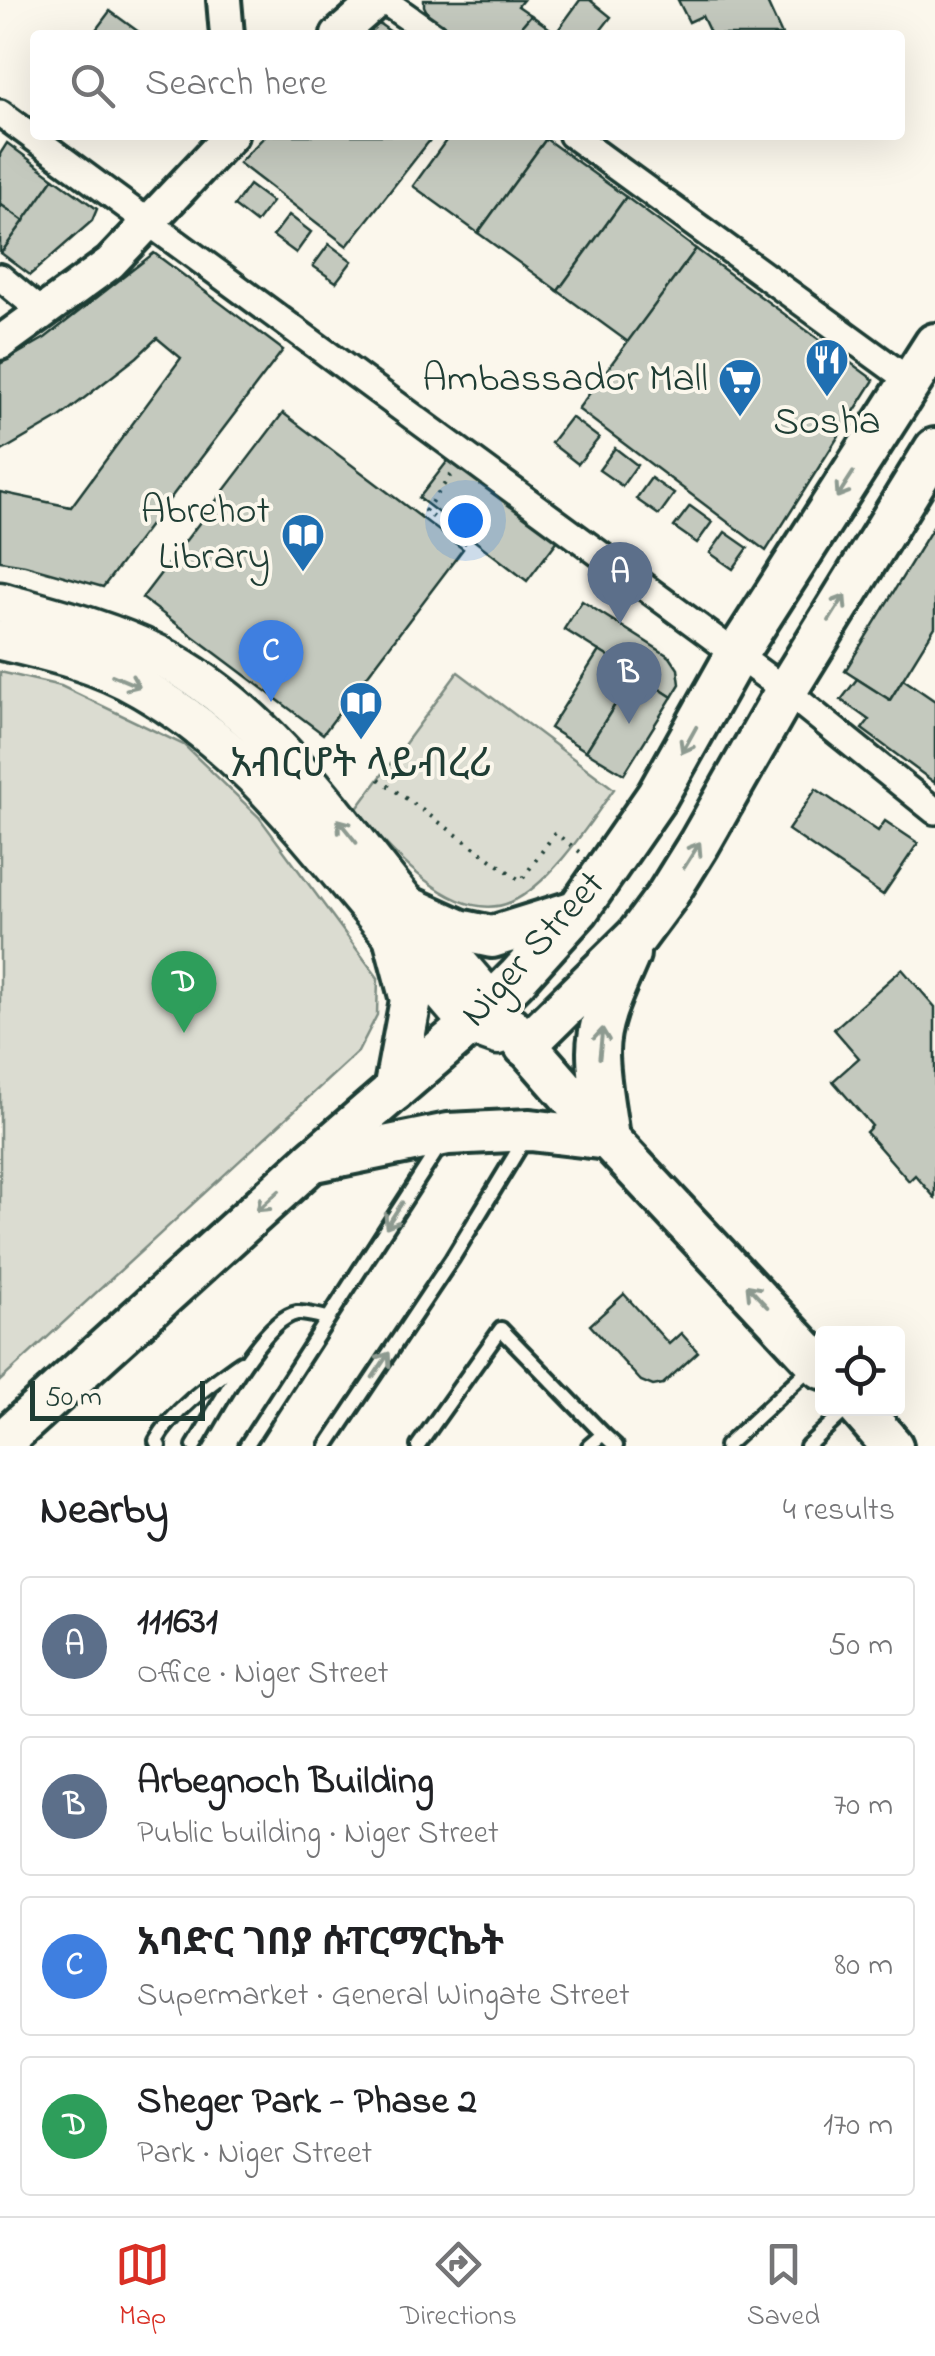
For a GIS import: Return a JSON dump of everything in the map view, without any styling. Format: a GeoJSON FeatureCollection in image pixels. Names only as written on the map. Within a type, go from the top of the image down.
{"type":"FeatureCollection","features":[{"type":"Feature","properties":{"kind":"main road","name":"Niger Street"},"geometry":{"type":"LineString","coordinates":[[0,1444],[481,1014],[578,910],[657,796],[736,655],[935,344]]}},
{"type":"Feature","properties":{"kind":"main road","name":"Niger Street"},"geometry":{"type":"LineString","coordinates":[[525,1046],[637,936],[699,844],[786,691],[935,449]]}},
{"type":"Feature","properties":{"kind":"main road"},"geometry":{"type":"LineString","coordinates":[[0,602],[80,642],[232,753],[401,922],[481,1014],[525,1046],[815,1360]]}},
{"type":"Feature","properties":{"kind":"main road"},"geometry":{"type":"LineString","coordinates":[[0,640],[80,642]]}},
{"type":"Feature","properties":{"kind":"main road"},"geometry":{"type":"LineString","coordinates":[[401,922],[492,937],[578,910]]}},
{"type":"Feature","properties":{"kind":"main road"},"geometry":{"type":"LineString","coordinates":[[394,1091],[411,1000],[401,922]]}},
{"type":"Feature","properties":{"kind":"main road"},"geometry":{"type":"LineString","coordinates":[[608,1139],[598,1052],[600,1036],[610,1000],[637,936]]}},
{"type":"Feature","properties":{"kind":"main road"},"geometry":{"type":"LineString","coordinates":[[312,1162],[448,1134],[530,1130],[608,1139]]}},
{"type":"Feature","properties":{"kind":"main road"},"geometry":{"type":"LineString","coordinates":[[866,1416],[892,1446]]}},
{"type":"Feature","properties":{"kind":"street"},"geometry":{"type":"LineString","coordinates":[[224,0],[227,30]]}},
{"type":"Feature","properties":{"kind":"street"},"geometry":{"type":"LineString","coordinates":[[344,30],[381,0],[426,30]]}},
{"type":"Feature","properties":{"kind":"street"},"geometry":{"type":"LineString","coordinates":[[0,113],[30,135]]}},
{"type":"Feature","properties":{"kind":"street"},"geometry":{"type":"LineString","coordinates":[[37,140],[786,691],[935,811]]}},
{"type":"Feature","properties":{"kind":"street"},"geometry":{"type":"LineString","coordinates":[[0,343],[110,263],[226,140]]}},
{"type":"Feature","properties":{"kind":"street"},"geometry":{"type":"LineString","coordinates":[[579,140],[911,382]]}},
{"type":"Feature","properties":{"kind":"street"},"geometry":{"type":"LineString","coordinates":[[0,276],[42,312]]}},
{"type":"Feature","properties":{"kind":"lane"},"geometry":{"type":"LineString","coordinates":[[327,1446],[452,1260],[530,1130]]}},
{"type":"Feature","properties":{"kind":"lane"},"geometry":{"type":"LineString","coordinates":[[246,1446],[448,1134]]}},
{"type":"Feature","properties":{"kind":"lane"},"geometry":{"type":"LineString","coordinates":[[194,1446],[247,1358],[283,1319],[298,1313],[328,1318]]}},
{"type":"Feature","properties":{"kind":"lane"},"geometry":{"type":"LineString","coordinates":[[418,1446],[501,1329],[616,1446]]}},
{"type":"Feature","properties":{"kind":"lane"},"geometry":{"type":"LineString","coordinates":[[159,1446],[156,1441],[163,1428],[212,1383],[247,1358]]}},
{"type":"Feature","properties":{"kind":"lane"},"geometry":{"type":"LineString","coordinates":[[726,1446],[815,1369]]}},
{"type":"Feature","properties":{"kind":"lane"},"geometry":{"type":"LineString","coordinates":[[807,1446],[839,1416]]}},
{"type":"Feature","properties":{"kind":"lane"},"geometry":{"type":"LineString","coordinates":[[589,1446],[603,1434]]}},
{"type":"Feature","properties":{"kind":"path"},"geometry":{"type":"LineString","coordinates":[[466,456],[425,512],[468,544]]}},
{"type":"Feature","properties":{"kind":"path"},"geometry":{"type":"LineString","coordinates":[[379,779],[521,881],[555,833],[606,871]]}},
{"type":"Feature","properties":{"kind":"shaded area"},"geometry":{"type":"Polygon","coordinates":[[[0,672],[61,686],[184,745],[259,817],[378,978],[377,1015],[358,1052],[0,1381],[0,672]]]}},
{"type":"Feature","properties":{"kind":"shaded area"},"geometry":{"type":"Polygon","coordinates":[[[458,672],[614,789],[568,852],[540,882],[511,902],[490,907],[446,894],[424,879],[385,844],[356,810],[458,672]]]}},
{"type":"Feature","properties":{"kind":"building"},"geometry":{"type":"Polygon","coordinates":[[[424,0],[523,0],[518,6],[531,15],[518,30],[448,30],[429,16],[424,0]]]}},
{"type":"Feature","properties":{"kind":"building"},"geometry":{"type":"Polygon","coordinates":[[[580,0],[590,0],[611,17],[601,30],[558,30],[580,0]]]}},
{"type":"Feature","properties":{"kind":"building"},"geometry":{"type":"Polygon","coordinates":[[[678,0],[766,0],[780,30],[709,30],[702,16],[689,22],[678,0]]]}},
{"type":"Feature","properties":{"kind":"building"},"geometry":{"type":"Polygon","coordinates":[[[110,11],[136,30],[96,30],[110,11]]]}},
{"type":"Feature","properties":{"kind":"building"},"geometry":{"type":"Polygon","coordinates":[[[531,15],[552,30],[518,30],[531,15]]]}},
{"type":"Feature","properties":{"kind":"building"},"geometry":{"type":"Polygon","coordinates":[[[377,22],[388,30],[370,30],[377,22]]]}},
{"type":"Feature","properties":{"kind":"building"},"geometry":{"type":"Polygon","coordinates":[[[261,140],[430,140],[347,246],[239,163],[261,140]]]}},
{"type":"Feature","properties":{"kind":"building"},"geometry":{"type":"Polygon","coordinates":[[[446,140],[545,140],[478,233],[413,186],[446,140]]]}},
{"type":"Feature","properties":{"kind":"building"},"geometry":{"type":"Polygon","coordinates":[[[545,140],[626,197],[558,291],[478,233],[545,140]]]}},
{"type":"Feature","properties":{"kind":"building"},"geometry":{"type":"Polygon","coordinates":[[[7,143],[54,178],[24,221],[0,204],[0,154],[7,143]]]}},
{"type":"Feature","properties":{"kind":"building"},"geometry":{"type":"Polygon","coordinates":[[[54,178],[97,209],[92,221],[30,275],[1,253],[54,178]]]}},
{"type":"Feature","properties":{"kind":"building"},"geometry":{"type":"Polygon","coordinates":[[[249,185],[272,202],[256,223],[234,206],[249,185]]]}},
{"type":"Feature","properties":{"kind":"building"},"geometry":{"type":"Polygon","coordinates":[[[626,197],[696,249],[628,342],[558,291],[626,197]]]}},
{"type":"Feature","properties":{"kind":"building"},"geometry":{"type":"Polygon","coordinates":[[[0,204],[24,221],[1,253],[0,253],[0,204]]]}},
{"type":"Feature","properties":{"kind":"building"},"geometry":{"type":"Polygon","coordinates":[[[289,215],[311,232],[296,253],[273,236],[289,215]]]}},
{"type":"Feature","properties":{"kind":"building"},"geometry":{"type":"Polygon","coordinates":[[[329,244],[352,261],[336,282],[313,266],[329,244]]]}},
{"type":"Feature","properties":{"kind":"building"},"geometry":{"type":"Polygon","coordinates":[[[696,249],[874,380],[766,551],[578,409],[696,249]]]}},
{"type":"Feature","properties":{"kind":"building"},"geometry":{"type":"Polygon","coordinates":[[[154,253],[283,350],[103,587],[0,561],[0,492],[71,507],[181,358],[157,338],[60,417],[0,452],[0,364],[45,338],[154,253]]]}},
{"type":"Feature","properties":{"kind":"building","name":"Abrehot Library"},"geometry":{"type":"Polygon","coordinates":[[[283,413],[463,549],[323,734],[142,598],[283,413]]]}},
{"type":"Feature","properties":{"kind":"building"},"geometry":{"type":"Polygon","coordinates":[[[571,417],[599,438],[578,464],[551,443],[571,417]]]}},
{"type":"Feature","properties":{"kind":"building"},"geometry":{"type":"Polygon","coordinates":[[[615,448],[637,465],[622,486],[599,470],[615,448]]]}},
{"type":"Feature","properties":{"kind":"building"},"geometry":{"type":"Polygon","coordinates":[[[450,458],[558,540],[527,581],[419,498],[450,458]]]}},
{"type":"Feature","properties":{"kind":"building"},"geometry":{"type":"Polygon","coordinates":[[[651,478],[674,494],[659,515],[636,499],[651,478]]]}},
{"type":"Feature","properties":{"kind":"building"},"geometry":{"type":"Polygon","coordinates":[[[690,506],[712,522],[697,543],[674,527],[690,506]]]}},
{"type":"Feature","properties":{"kind":"building"},"geometry":{"type":"Polygon","coordinates":[[[935,524],[935,627],[890,700],[845,671],[935,524]]]}},
{"type":"Feature","properties":{"kind":"building"},"geometry":{"type":"Polygon","coordinates":[[[725,532],[748,548],[733,569],[710,553],[725,532]]]}},
{"type":"Feature","properties":{"kind":"building"},"geometry":{"type":"Polygon","coordinates":[[[582,601],[670,657],[678,669],[680,684],[672,697],[564,629],[582,601]]]}},
{"type":"Feature","properties":{"kind":"building"},"geometry":{"type":"Polygon","coordinates":[[[599,651],[635,673],[586,751],[550,728],[599,651]]]}},
{"type":"Feature","properties":{"kind":"building"},"geometry":{"type":"Polygon","coordinates":[[[635,673],[672,697],[624,774],[586,751],[635,673]]]}},
{"type":"Feature","properties":{"kind":"building"},"geometry":{"type":"Polygon","coordinates":[[[857,679],[890,700],[903,679],[935,701],[935,783],[862,729],[869,720],[841,700],[857,679]]]}},
{"type":"Feature","properties":{"kind":"building"},"geometry":{"type":"Polygon","coordinates":[[[816,789],[878,831],[885,821],[918,843],[883,895],[788,830],[816,789]]]}},
{"type":"Feature","properties":{"kind":"building"},"geometry":{"type":"Polygon","coordinates":[[[902,969],[935,1007],[935,1198],[915,1175],[909,1181],[866,1132],[872,1126],[833,1081],[859,1058],[834,1029],[902,969]]]}},
{"type":"Feature","properties":{"kind":"building"},"geometry":{"type":"Polygon","coordinates":[[[624,1294],[669,1344],[681,1333],[698,1352],[663,1384],[653,1386],[641,1381],[590,1325],[624,1294]]]}},
{"type":"Feature","properties":{"kind":"place","name":"Sosha"},"geometry":{"type":"Point","coordinates":[827,398]}},
{"type":"Feature","properties":{"kind":"place","name":"Ambassador Mall"},"geometry":{"type":"Point","coordinates":[740,418]}},
{"type":"Feature","properties":{"kind":"place","name":"Abrehot Library"},"geometry":{"type":"Point","coordinates":[303,573]}},
{"type":"Feature","properties":{"kind":"place","name":"111631"},"geometry":{"type":"Point","coordinates":[620,624]}},
{"type":"Feature","properties":{"kind":"place","name":"አባድር ገበያ ሱፐርማርኬት"},"geometry":{"type":"Point","coordinates":[271,702]}},
{"type":"Feature","properties":{"kind":"place","name":"Arbegnoch Building"},"geometry":{"type":"Point","coordinates":[629,724]}},
{"type":"Feature","properties":{"kind":"place","name":"አብርሆት ላይብረሪ"},"geometry":{"type":"Point","coordinates":[361,741]}},
{"type":"Feature","properties":{"kind":"place","name":"Sheger Park - Phase 2"},"geometry":{"type":"Point","coordinates":[184,1033]}}]}
